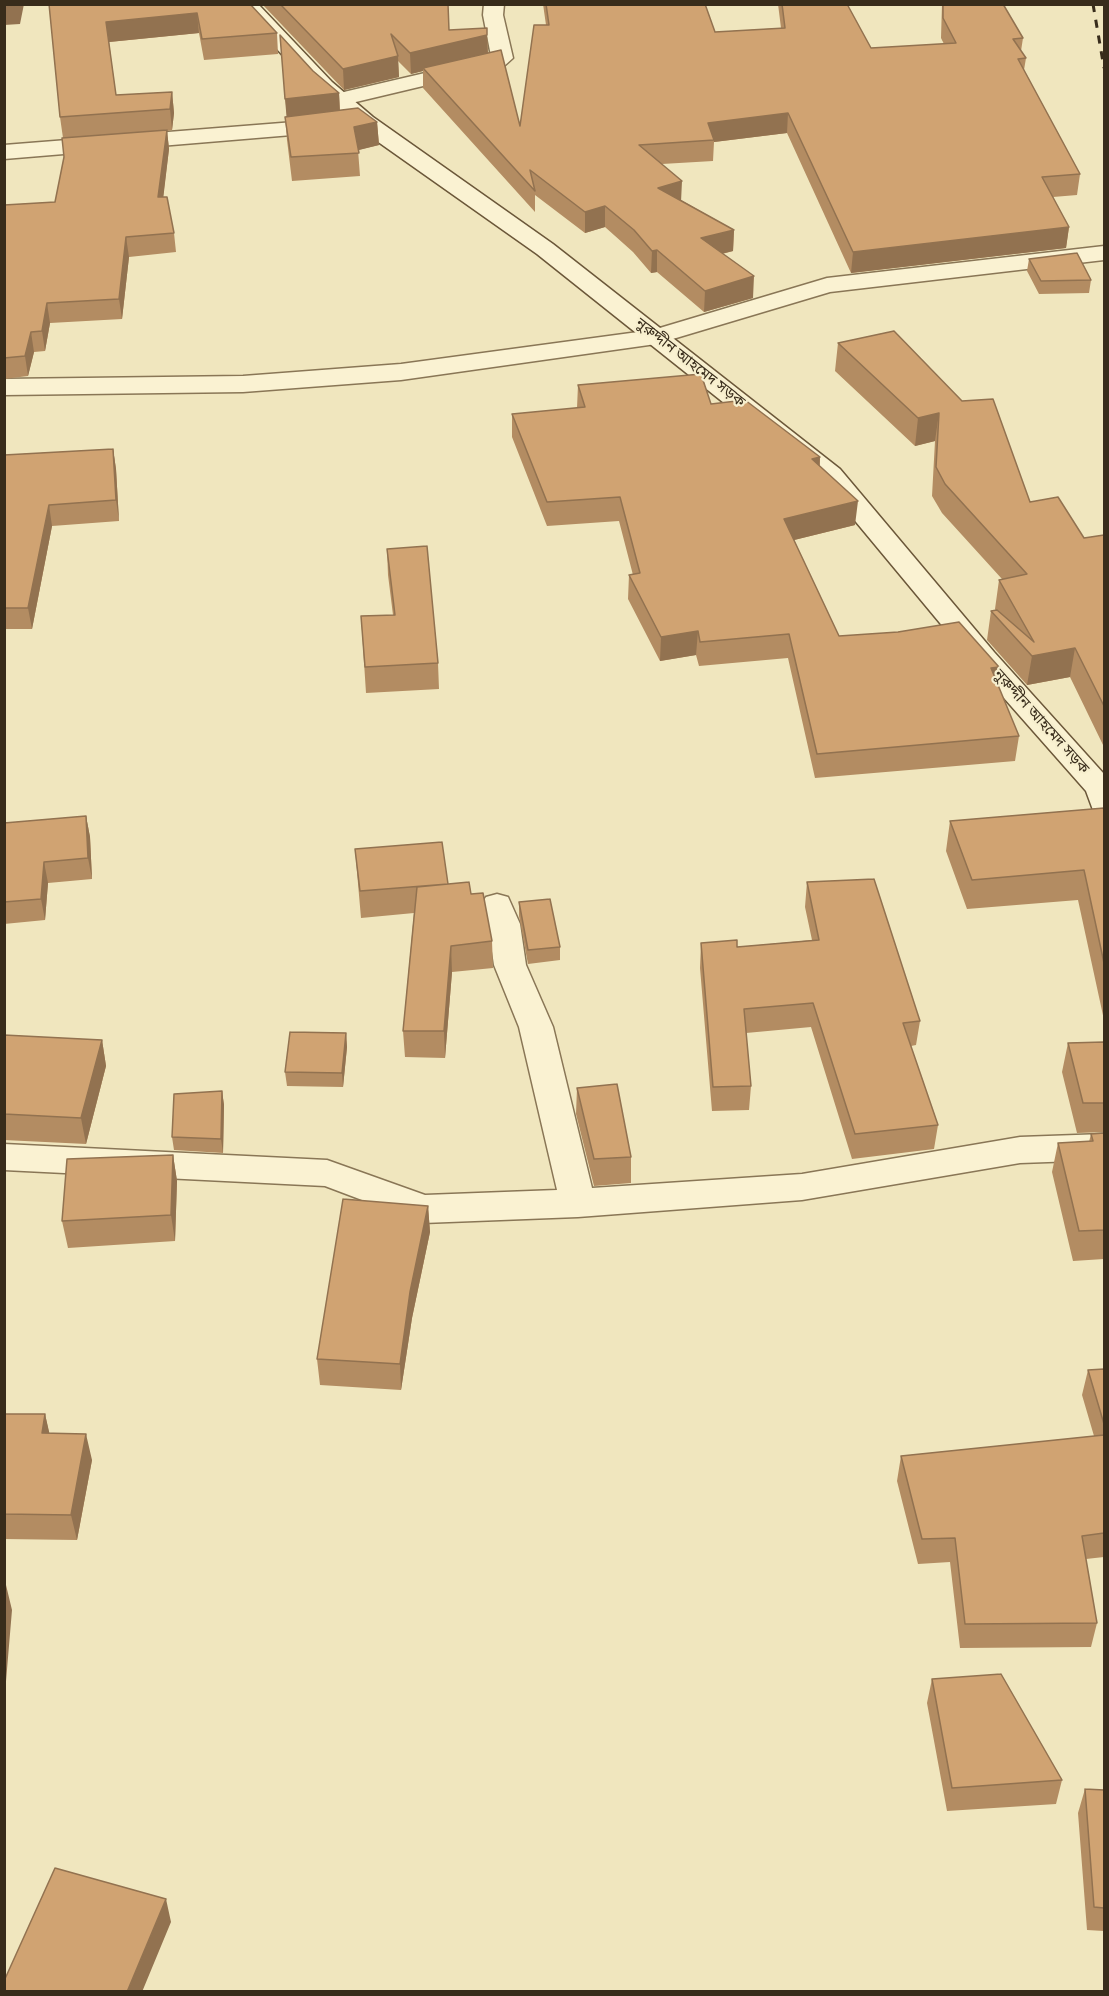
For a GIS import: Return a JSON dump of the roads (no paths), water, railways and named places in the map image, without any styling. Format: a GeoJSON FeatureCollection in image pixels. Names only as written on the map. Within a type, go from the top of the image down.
{"type":"FeatureCollection","features":[{"type":"Feature","properties":{"kind":"street","name":"নুরুদ্দীন আহমেদ সড়ক"},"geometry":{"type":"LineString","coordinates":[[246,4],[324,87],[365,122],[545,249],[831,475],[984,658],[1100,788],[1104,802]]}},
{"type":"Feature","properties":{"kind":"street"},"geometry":{"type":"LineString","coordinates":[[339,100],[496,63],[502,58],[493,15],[494,4]]}},
{"type":"Feature","properties":{"kind":"street"},"geometry":{"type":"LineString","coordinates":[[4,152],[302,130],[365,122]]}},
{"type":"Feature","properties":{"kind":"street"},"geometry":{"type":"LineString","coordinates":[[4,387],[243,384],[390,373],[656,337],[826,285],[1005,262],[1104,253]]}},
{"type":"Feature","properties":{"kind":"street"},"geometry":{"type":"LineString","coordinates":[[497,905],[504,924],[510,965],[536,1027],[578,1203]]}},
{"type":"Feature","properties":{"kind":"street"},"geometry":{"type":"LineString","coordinates":[[4,1157],[327,1173],[423,1209],[578,1203],[802,1187],[1020,1150],[1104,1147]]}},
{"type":"Feature","properties":{"kind":"railway"},"geometry":{"type":"LineString","coordinates":[[1093,4],[1104,68]]}}]}
